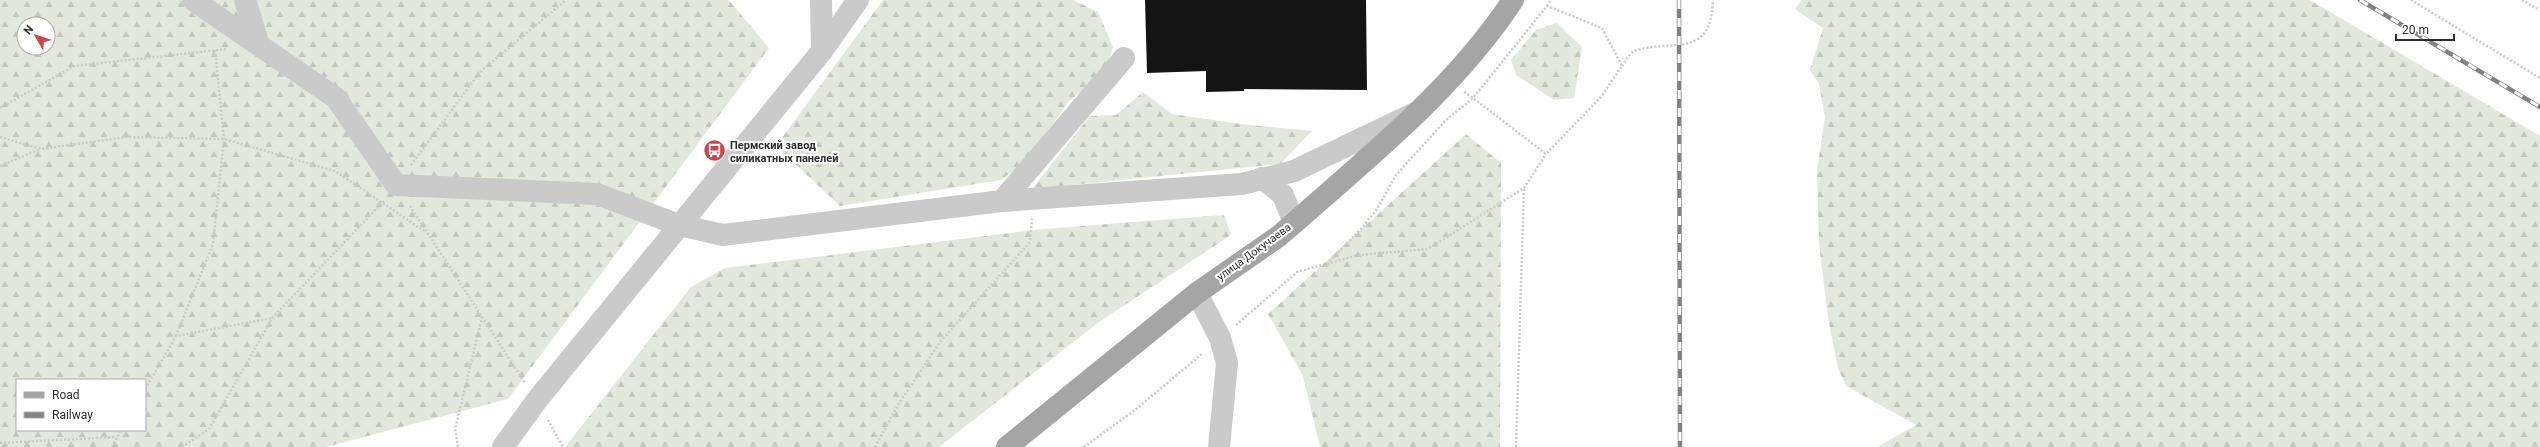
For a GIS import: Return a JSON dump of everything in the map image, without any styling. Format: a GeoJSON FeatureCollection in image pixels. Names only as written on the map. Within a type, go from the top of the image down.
{"type":"FeatureCollection","features":[{"type":"Feature","properties":{"kind":"main road","name":"улица Докучаева"},"geometry":{"type":"LineString","coordinates":[[1007,447],[1197,293],[1294,224],[1423,109],[1497,24],[1513,0]]}},
{"type":"Feature","properties":{"kind":"street"},"geometry":{"type":"LineString","coordinates":[[194,0],[336,98],[396,185],[597,194],[679,225],[723,235],[1002,201],[1242,184],[1294,170],[1423,109]]}},
{"type":"Feature","properties":{"kind":"street"},"geometry":{"type":"LineString","coordinates":[[244,0],[259,45]]}},
{"type":"Feature","properties":{"kind":"street"},"geometry":{"type":"LineString","coordinates":[[821,0],[822,51]]}},
{"type":"Feature","properties":{"kind":"street"},"geometry":{"type":"LineString","coordinates":[[503,447],[537,400],[822,51],[858,0]]}},
{"type":"Feature","properties":{"kind":"street"},"geometry":{"type":"LineString","coordinates":[[1002,201],[1124,58]]}},
{"type":"Feature","properties":{"kind":"street"},"geometry":{"type":"LineString","coordinates":[[1262,178],[1283,195],[1294,224]]}},
{"type":"Feature","properties":{"kind":"street"},"geometry":{"type":"LineString","coordinates":[[1197,293],[1220,338],[1227,363],[1219,447]]}},
{"type":"Feature","properties":{"kind":"path"},"geometry":{"type":"LineString","coordinates":[[182,447],[209,429],[274,317],[383,203],[480,72],[566,0]]}},
{"type":"Feature","properties":{"kind":"path"},"geometry":{"type":"LineString","coordinates":[[1327,264],[1361,229],[1377,209],[1396,175],[1446,120],[1472,98],[1551,0]]}},
{"type":"Feature","properties":{"kind":"path"},"geometry":{"type":"LineString","coordinates":[[1084,447],[1135,410],[1298,272],[1360,255],[1428,249],[1524,188],[1546,154],[1601,98],[1628,56],[1636,50],[1687,45],[1695,40],[1704,32],[1710,21],[1712,0]]}},
{"type":"Feature","properties":{"kind":"path"},"geometry":{"type":"LineString","coordinates":[[2411,0],[2540,78]]}},
{"type":"Feature","properties":{"kind":"path"},"geometry":{"type":"LineString","coordinates":[[2522,0],[2540,10]]}},
{"type":"Feature","properties":{"kind":"path"},"geometry":{"type":"LineString","coordinates":[[1547,6],[1602,28],[1622,66]]}},
{"type":"Feature","properties":{"kind":"path"},"geometry":{"type":"LineString","coordinates":[[0,108],[74,66],[259,45]]}},
{"type":"Feature","properties":{"kind":"path"},"geometry":{"type":"LineString","coordinates":[[146,387],[176,336],[213,244],[224,139],[215,50]]}},
{"type":"Feature","properties":{"kind":"path"},"geometry":{"type":"LineString","coordinates":[[1448,80],[1546,154]]}},
{"type":"Feature","properties":{"kind":"path"},"geometry":{"type":"LineString","coordinates":[[0,137],[40,149]]}},
{"type":"Feature","properties":{"kind":"path"},"geometry":{"type":"LineString","coordinates":[[0,166],[40,149],[127,137],[224,139],[335,171],[424,231]]}},
{"type":"Feature","properties":{"kind":"path"},"geometry":{"type":"LineString","coordinates":[[396,185],[424,231],[537,400],[563,447]]}},
{"type":"Feature","properties":{"kind":"path"},"geometry":{"type":"LineString","coordinates":[[1516,447],[1524,188]]}},
{"type":"Feature","properties":{"kind":"path"},"geometry":{"type":"LineString","coordinates":[[875,447],[898,405],[940,342],[1030,242],[1031,220],[1041,198]]}},
{"type":"Feature","properties":{"kind":"path"},"geometry":{"type":"LineString","coordinates":[[176,336],[274,317]]}},
{"type":"Feature","properties":{"kind":"path"},"geometry":{"type":"LineString","coordinates":[[458,447],[455,429],[482,318]]}},
{"type":"Feature","properties":{"kind":"path"},"geometry":{"type":"LineString","coordinates":[[112,447],[119,431]]}},
{"type":"Feature","properties":{"kind":"path"},"geometry":{"type":"LineString","coordinates":[[0,443],[116,437]]}},
{"type":"Feature","properties":{"kind":"green space"},"geometry":{"type":"Polygon","coordinates":[[[0,0],[729,0],[769,48],[508,399],[326,447],[0,447],[0,0]]]}},
{"type":"Feature","properties":{"kind":"green space"},"geometry":{"type":"Polygon","coordinates":[[[883,0],[1073,0],[1098,12],[1113,47],[1105,73],[1069,101],[1026,162],[1001,180],[840,206],[776,146],[883,0]]]}},
{"type":"Feature","properties":{"kind":"green space"},"geometry":{"type":"Polygon","coordinates":[[[1802,0],[2310,0],[2540,136],[2540,447],[1877,447],[1916,425],[1846,386],[1838,368],[1828,318],[1819,244],[1817,171],[1825,117],[1819,84],[1810,70],[1823,28],[1795,9],[1802,0]]]}},
{"type":"Feature","properties":{"kind":"green space"},"geometry":{"type":"Polygon","coordinates":[[[1557,23],[1582,47],[1574,98],[1554,100],[1516,75],[1511,60],[1536,30],[1557,23]]]}},
{"type":"Feature","properties":{"kind":"green space"},"geometry":{"type":"Polygon","coordinates":[[[1143,92],[1172,114],[1241,124],[1312,131],[1280,164],[1032,189],[1090,116],[1116,115],[1143,92]]]}},
{"type":"Feature","properties":{"kind":"green space"},"geometry":{"type":"Polygon","coordinates":[[[1466,134],[1501,163],[1500,447],[1320,447],[1303,376],[1268,314],[1466,134]]]}},
{"type":"Feature","properties":{"kind":"green space"},"geometry":{"type":"Polygon","coordinates":[[[1224,215],[1231,235],[1099,322],[939,447],[565,447],[691,287],[725,268],[1043,229],[1224,215]]]}},
{"type":"Feature","properties":{"kind":"building"},"geometry":{"type":"Polygon","coordinates":[[[1145,0],[1366,0],[1367,90],[1244,89],[1244,91],[1206,92],[1206,71],[1147,73],[1145,0]]]}},
{"type":"Feature","properties":{"kind":"railway"},"geometry":{"type":"LineString","coordinates":[[1679,0],[1680,447]]}},
{"type":"Feature","properties":{"kind":"railway"},"geometry":{"type":"LineString","coordinates":[[2360,0],[2540,107]]}},
{"type":"Feature","properties":{"kind":"place","name":"Пермский завод силикатных панелей"},"geometry":{"type":"Point","coordinates":[714,151]}}]}
